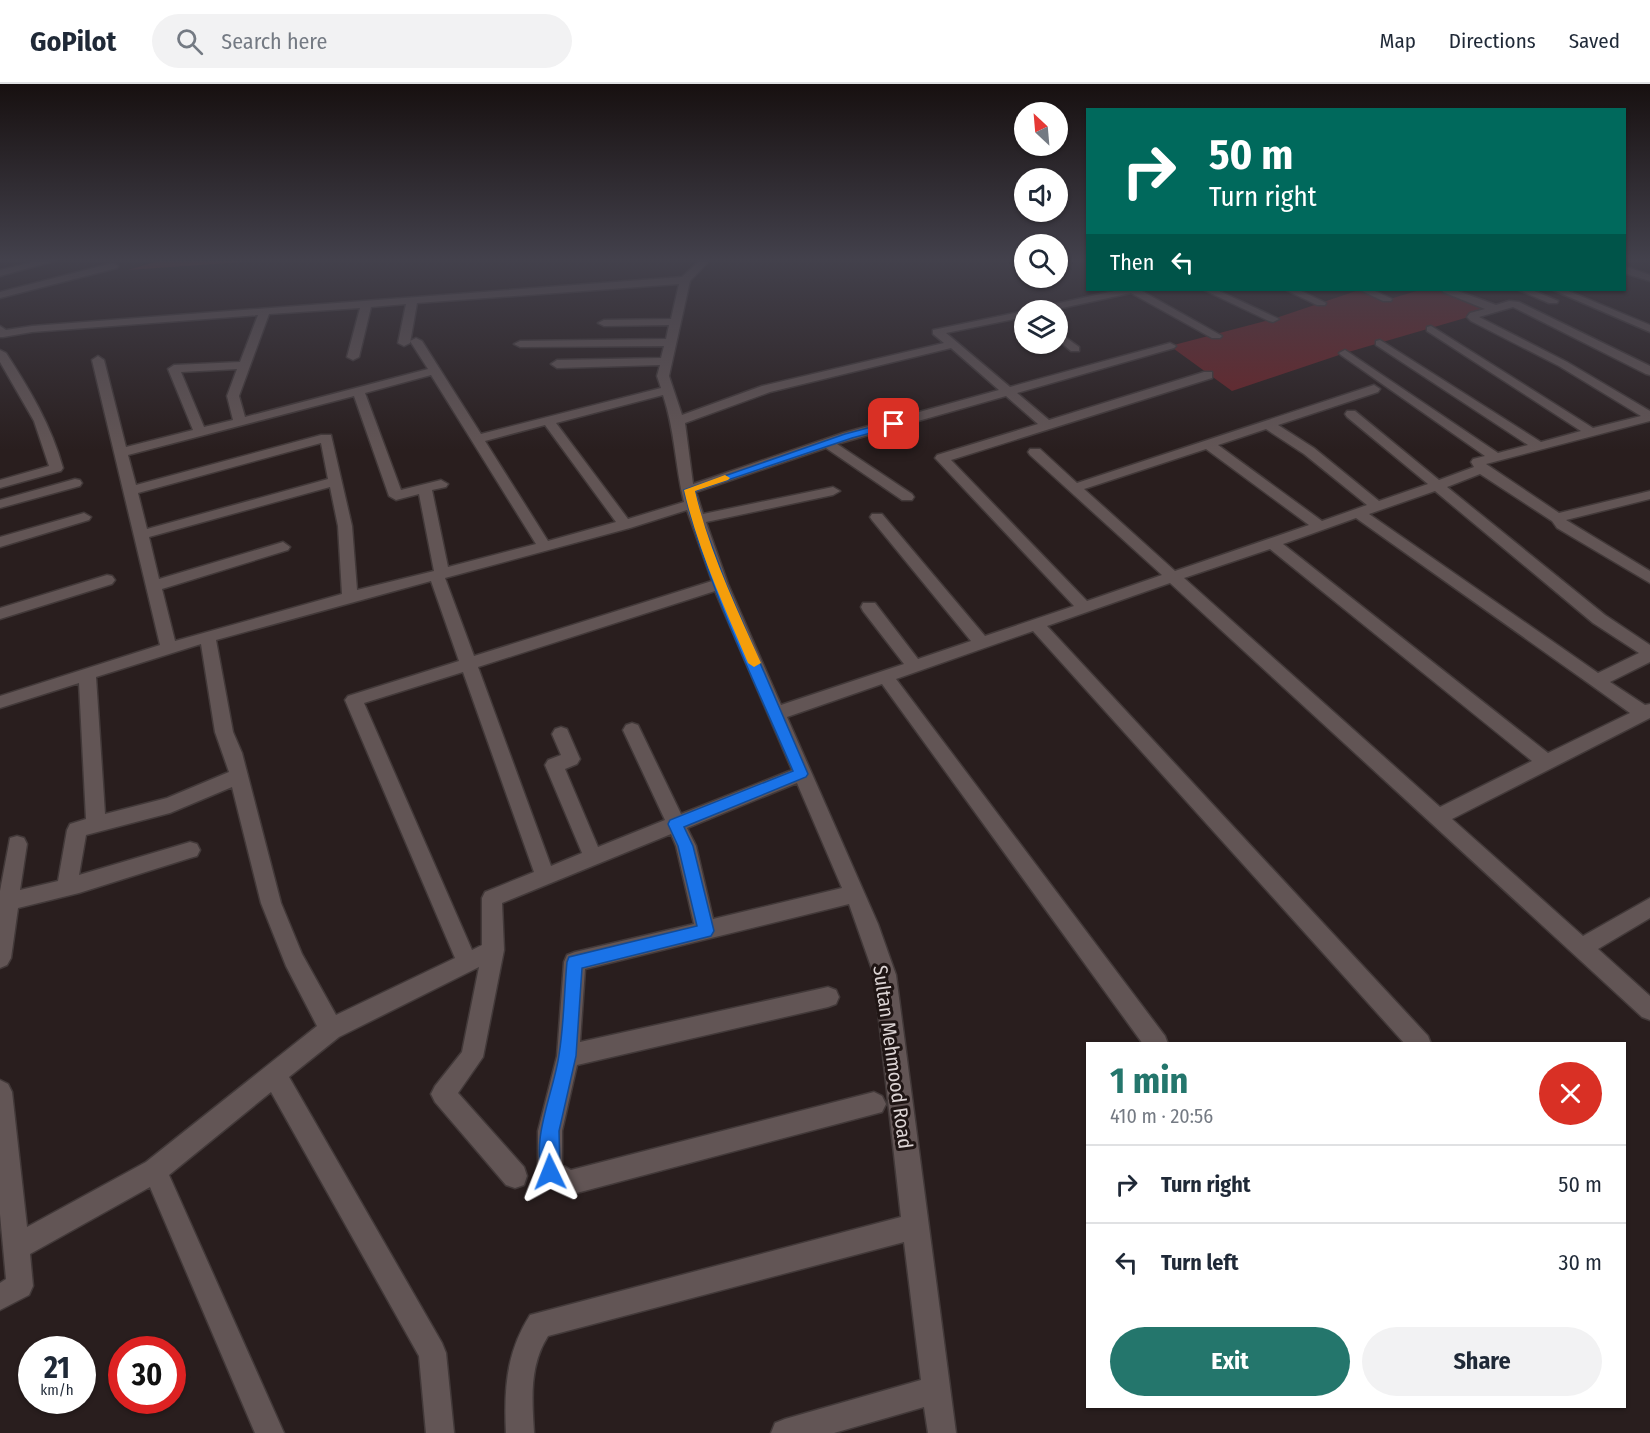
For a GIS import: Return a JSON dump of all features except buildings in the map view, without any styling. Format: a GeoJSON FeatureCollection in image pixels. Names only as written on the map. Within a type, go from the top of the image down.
{"type":"FeatureCollection","features":[{"type":"Feature","properties":{"kind":"street"},"geometry":{"type":"LineString","coordinates":[[1,333],[97,324]]}},
{"type":"Feature","properties":{"kind":"street"},"geometry":{"type":"LineString","coordinates":[[240,422],[233,396],[260,324]]}},
{"type":"Feature","properties":{"kind":"street"},"geometry":{"type":"LineString","coordinates":[[353,357],[361,324]]}},
{"type":"Feature","properties":{"kind":"street"},"geometry":{"type":"LineString","coordinates":[[411,324],[410,342],[434,371],[544,546]]}},
{"type":"Feature","properties":{"kind":"street","name":"Sultan Mehmood Road"},"geometry":{"type":"LineString","coordinates":[[676,324],[663,376],[678,421],[692,504],[720,584],[868,924],[885,975],[942,1433]]}},
{"type":"Feature","properties":{"kind":"street"},"geometry":{"type":"LineString","coordinates":[[976,324],[937,332],[1047,425]]}},
{"type":"Feature","properties":{"kind":"street"},"geometry":{"type":"LineString","coordinates":[[1194,324],[1216,336]]}},
{"type":"Feature","properties":{"kind":"street"},"geometry":{"type":"LineString","coordinates":[[1486,324],[1563,364],[1650,416]]}},
{"type":"Feature","properties":{"kind":"street"},"geometry":{"type":"LineString","coordinates":[[1555,324],[1650,371]]}},
{"type":"Feature","properties":{"kind":"street"},"geometry":{"type":"LineString","coordinates":[[1431,329],[1591,432]]}},
{"type":"Feature","properties":{"kind":"street"},"geometry":{"type":"LineString","coordinates":[[1068,343],[1075,349]]}},
{"type":"Feature","properties":{"kind":"street"},"geometry":{"type":"LineString","coordinates":[[1380,343],[1539,446]]}},
{"type":"Feature","properties":{"kind":"street"},"geometry":{"type":"LineString","coordinates":[[520,344],[669,352]]}},
{"type":"Feature","properties":{"kind":"street"},"geometry":{"type":"LineString","coordinates":[[678,421],[766,389],[953,344]]}},
{"type":"Feature","properties":{"kind":"street"},"geometry":{"type":"LineString","coordinates":[[0,702],[87,674],[350,597],[625,525],[692,504],[827,443],[1170,346]]}},
{"type":"Feature","properties":{"kind":"street"},"geometry":{"type":"LineString","coordinates":[[556,364],[669,352]]}},
{"type":"Feature","properties":{"kind":"street"},"geometry":{"type":"LineString","coordinates":[[0,353],[32,400],[48,434],[56,468],[0,484]]}},
{"type":"Feature","properties":{"kind":"street"},"geometry":{"type":"LineString","coordinates":[[1345,353],[1495,457]]}},
{"type":"Feature","properties":{"kind":"street"},"geometry":{"type":"LineString","coordinates":[[98,360],[169,650]]}},
{"type":"Feature","properties":{"kind":"street"},"geometry":{"type":"LineString","coordinates":[[200,432],[174,369],[245,364]]}},
{"type":"Feature","properties":{"kind":"street"},"geometry":{"type":"LineString","coordinates":[[120,453],[434,371]]}},
{"type":"Feature","properties":{"kind":"street"},"geometry":{"type":"LineString","coordinates":[[1084,607],[942,458],[1208,375]]}},
{"type":"Feature","properties":{"kind":"street"},"geometry":{"type":"LineString","coordinates":[[1074,488],[1374,389]]}},
{"type":"Feature","properties":{"kind":"street"},"geometry":{"type":"LineString","coordinates":[[477,439],[667,390]]}},
{"type":"Feature","properties":{"kind":"street"},"geometry":{"type":"LineString","coordinates":[[358,391],[396,496],[441,484]]}},
{"type":"Feature","properties":{"kind":"street"},"geometry":{"type":"LineString","coordinates":[[1351,414],[1599,619],[1650,654],[1598,681]]}},
{"type":"Feature","properties":{"kind":"street"},"geometry":{"type":"LineString","coordinates":[[1650,416],[1478,462],[1481,469],[1557,519],[1562,525],[1650,578]]}},
{"type":"Feature","properties":{"kind":"street"},"geometry":{"type":"LineString","coordinates":[[548,421],[625,525]]}},
{"type":"Feature","properties":{"kind":"street"},"geometry":{"type":"LineString","coordinates":[[1268,424],[1309,451],[1378,507]]}},
{"type":"Feature","properties":{"kind":"street"},"geometry":{"type":"LineString","coordinates":[[130,491],[326,438],[345,526],[350,597]]}},
{"type":"Feature","properties":{"kind":"street"},"geometry":{"type":"LineString","coordinates":[[827,443],[907,497]]}},
{"type":"Feature","properties":{"kind":"street"},"geometry":{"type":"LineString","coordinates":[[1208,444],[1320,526]]}},
{"type":"Feature","properties":{"kind":"street"},"geometry":{"type":"LineString","coordinates":[[1035,452],[1650,1010]]}},
{"type":"Feature","properties":{"kind":"street"},"geometry":{"type":"LineString","coordinates":[[777,714],[1378,507],[1481,469]]}},
{"type":"Feature","properties":{"kind":"street"},"geometry":{"type":"LineString","coordinates":[[141,535],[335,481]]}},
{"type":"Feature","properties":{"kind":"street"},"geometry":{"type":"LineString","coordinates":[[0,504],[75,483]]}},
{"type":"Feature","properties":{"kind":"street"},"geometry":{"type":"LineString","coordinates":[[425,488],[439,574],[468,665],[545,876]]}},
{"type":"Feature","properties":{"kind":"street"},"geometry":{"type":"LineString","coordinates":[[692,504],[833,491]]}},
{"type":"Feature","properties":{"kind":"street"},"geometry":{"type":"LineString","coordinates":[[1557,519],[1650,495]]}},
{"type":"Feature","properties":{"kind":"street"},"geometry":{"type":"LineString","coordinates":[[1358,513],[1598,681],[1647,711]]}},
{"type":"Feature","properties":{"kind":"street"},"geometry":{"type":"LineString","coordinates":[[0,542],[84,517]]}},
{"type":"Feature","properties":{"kind":"street"},"geometry":{"type":"LineString","coordinates":[[877,517],[982,643]]}},
{"type":"Feature","properties":{"kind":"street"},"geometry":{"type":"LineString","coordinates":[[1272,543],[1546,762]]}},
{"type":"Feature","properties":{"kind":"street"},"geometry":{"type":"LineString","coordinates":[[153,586],[283,547]]}},
{"type":"Feature","properties":{"kind":"street"},"geometry":{"type":"LineString","coordinates":[[0,614],[106,580]]}},
{"type":"Feature","properties":{"kind":"street"},"geometry":{"type":"LineString","coordinates":[[466,960],[354,700],[720,584]]}},
{"type":"Feature","properties":{"kind":"street"},"geometry":{"type":"LineString","coordinates":[[869,607],[915,666]]}},
{"type":"Feature","properties":{"kind":"street"},"geometry":{"type":"LineString","coordinates":[[1036,624],[1418,1042]]}},
{"type":"Feature","properties":{"kind":"street"},"geometry":{"type":"LineString","coordinates":[[208,638],[224,732],[239,776],[271,903],[293,959],[331,1029]]}},
{"type":"Feature","properties":{"kind":"street"},"geometry":{"type":"LineString","coordinates":[[87,674],[96,824]]}},
{"type":"Feature","properties":{"kind":"street"},"geometry":{"type":"LineString","coordinates":[[886,676],[1156,1042]]}},
{"type":"Feature","properties":{"kind":"street"},"geometry":{"type":"LineString","coordinates":[[1438,817],[1647,711]]}},
{"type":"Feature","properties":{"kind":"street"},"geometry":{"type":"LineString","coordinates":[[632,730],[686,846],[706,931]]}},
{"type":"Feature","properties":{"kind":"street"},"geometry":{"type":"LineString","coordinates":[[561,734],[571,759],[554,765],[593,857]]}},
{"type":"Feature","properties":{"kind":"street"},"geometry":{"type":"LineString","coordinates":[[515,1176],[444,1094],[472,1057],[493,950],[492,898],[801,774]]}},
{"type":"Feature","properties":{"kind":"street"},"geometry":{"type":"LineString","coordinates":[[67,887],[77,830],[170,805],[239,776]]}},
{"type":"Feature","properties":{"kind":"street"},"geometry":{"type":"LineString","coordinates":[[0,958],[4,903],[17,844]]}},
{"type":"Feature","properties":{"kind":"street"},"geometry":{"type":"LineString","coordinates":[[4,903],[67,887],[190,850]]}},
{"type":"Feature","properties":{"kind":"street"},"geometry":{"type":"LineString","coordinates":[[855,894],[575,962],[568,1056],[549,1131],[550,1172],[569,1183],[874,1104]]}},
{"type":"Feature","properties":{"kind":"street"},"geometry":{"type":"LineString","coordinates":[[1582,947],[1650,907]]}},
{"type":"Feature","properties":{"kind":"street"},"geometry":{"type":"LineString","coordinates":[[16,1247],[156,1171],[331,1029],[466,960],[493,950]]}},
{"type":"Feature","properties":{"kind":"street"},"geometry":{"type":"LineString","coordinates":[[568,1056],[828,997]]}},
{"type":"Feature","properties":{"kind":"street"},"geometry":{"type":"LineString","coordinates":[[274,1074],[432,1353],[440,1433]]}},
{"type":"Feature","properties":{"kind":"street"},"geometry":{"type":"LineString","coordinates":[[0,1092],[20,1286],[0,1297]]}},
{"type":"Feature","properties":{"kind":"street"},"geometry":{"type":"LineString","coordinates":[[156,1171],[270,1433]]}},
{"type":"Feature","properties":{"kind":"street"},"geometry":{"type":"LineString","coordinates":[[520,1433],[518,1379],[527,1342],[540,1325],[915,1227]]}},
{"type":"Feature","properties":{"kind":"street"},"geometry":{"type":"LineString","coordinates":[[785,1433],[937,1389]]}},
{"type":"Feature","properties":{"kind":"shaded area"},"geometry":{"type":"Polygon","coordinates":[[[1254,324],[1445,324],[1345,353],[1232,391],[1170,346],[1254,324]]]}},
{"type":"Feature","properties":{"kind":"slow traffic"},"geometry":{"type":"LineString","coordinates":[[725,478],[689,490],[696,520],[720,584],[754,663]]}},
{"type":"Feature","properties":{"kind":"route"},"geometry":{"type":"LineString","coordinates":[[550,1172],[549,1131],[568,1056],[575,962],[706,931],[686,846],[675,824],[801,774],[720,584],[696,520],[689,490],[848,436],[894,424]]}}]}
